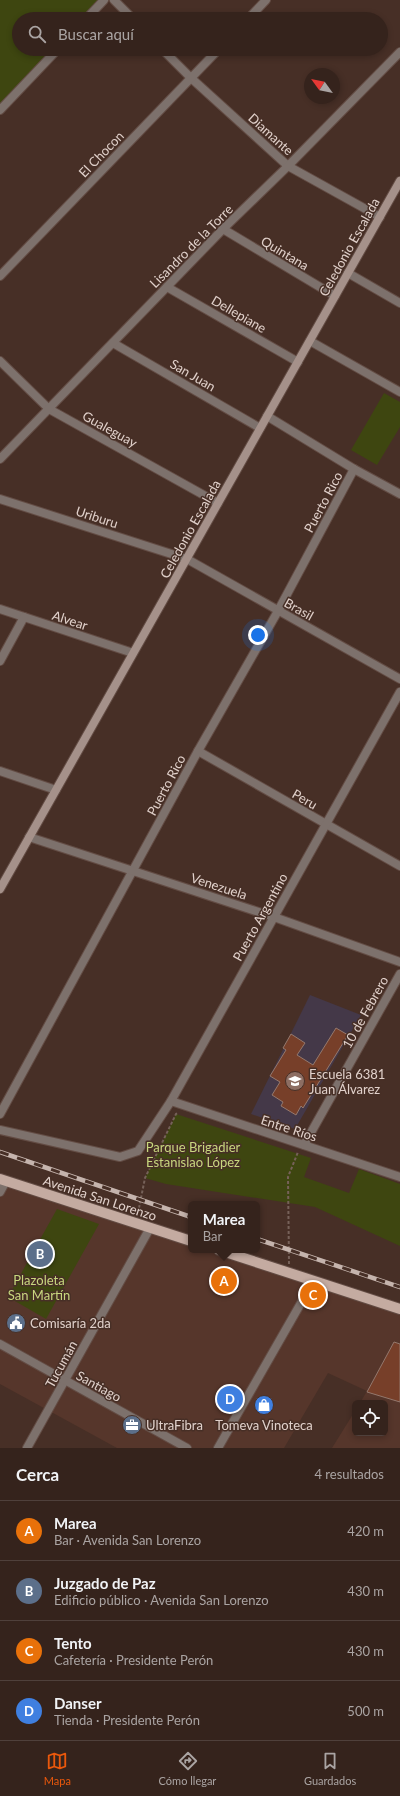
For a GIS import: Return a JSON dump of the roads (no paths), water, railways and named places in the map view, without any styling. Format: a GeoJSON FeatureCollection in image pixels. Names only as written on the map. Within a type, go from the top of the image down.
{"type":"FeatureCollection","features":[{"type":"Feature","properties":{"kind":"main road","name":"Celedonio Escalada"},"geometry":{"type":"LineString","coordinates":[[0,889],[400,181]]}},
{"type":"Feature","properties":{"kind":"main road","name":"Avenida San Lorenzo"},"geometry":{"type":"LineString","coordinates":[[3,1180],[188,1240]]}},
{"type":"Feature","properties":{"kind":"main road"},"geometry":{"type":"LineString","coordinates":[[228,1253],[313,1282],[400,1309]]}},
{"type":"Feature","properties":{"kind":"street"},"geometry":{"type":"LineString","coordinates":[[93,12],[104,0]]}},
{"type":"Feature","properties":{"kind":"street"},"geometry":{"type":"LineString","coordinates":[[114,0],[126,12]]}},
{"type":"Feature","properties":{"kind":"street"},"geometry":{"type":"LineString","coordinates":[[255,12],[266,0]]}},
{"type":"Feature","properties":{"kind":"street","name":"Lisandro de la Torre"},"geometry":{"type":"LineString","coordinates":[[0,459],[223,230],[400,52]]}},
{"type":"Feature","properties":{"kind":"street"},"geometry":{"type":"LineString","coordinates":[[0,110],[51,56]]}},
{"type":"Feature","properties":{"kind":"street","name":"Diamante"},"geometry":{"type":"LineString","coordinates":[[169,56],[191,78],[288,166],[380,217]]}},
{"type":"Feature","properties":{"kind":"street","name":"El Chocon"},"geometry":{"type":"LineString","coordinates":[[0,276],[212,56]]}},
{"type":"Feature","properties":{"kind":"street","name":"Quintana"},"geometry":{"type":"LineString","coordinates":[[223,230],[335,296]]}},
{"type":"Feature","properties":{"kind":"street"},"geometry":{"type":"LineString","coordinates":[[348,273],[400,303]]}},
{"type":"Feature","properties":{"kind":"street","name":"Dellepiane"},"geometry":{"type":"LineString","coordinates":[[167,287],[298,362]]}},
{"type":"Feature","properties":{"kind":"street"},"geometry":{"type":"LineString","coordinates":[[310,341],[400,392]]}},
{"type":"Feature","properties":{"kind":"street","name":"San Juan"},"geometry":{"type":"LineString","coordinates":[[114,343],[260,428]]}},
{"type":"Feature","properties":{"kind":"street","name":"Gualeguay"},"geometry":{"type":"LineString","coordinates":[[0,362],[49,409],[218,503]]}},
{"type":"Feature","properties":{"kind":"street"},"geometry":{"type":"LineString","coordinates":[[267,416],[354,469],[400,494]]}},
{"type":"Feature","properties":{"kind":"street","name":"Puerto Rico"},"geometry":{"type":"LineString","coordinates":[[0,1114],[198,751],[278,612],[354,469]]}},
{"type":"Feature","properties":{"kind":"street","name":"Uriburu"},"geometry":{"type":"LineString","coordinates":[[0,499],[187,559]]}},
{"type":"Feature","properties":{"kind":"street","name":"Brasil"},"geometry":{"type":"LineString","coordinates":[[187,559],[278,612],[400,679]]}},
{"type":"Feature","properties":{"kind":"street","name":"Alvear"},"geometry":{"type":"LineString","coordinates":[[0,609],[133,653]]}},
{"type":"Feature","properties":{"kind":"street"},"geometry":{"type":"LineString","coordinates":[[0,661],[24,617]]}},
{"type":"Feature","properties":{"kind":"street","name":"Puerto Argentino"},"geometry":{"type":"LineString","coordinates":[[0,1130],[120,1157],[138,1151],[171,1101],[324,824],[400,692]]}},
{"type":"Feature","properties":{"kind":"street","name":"Peru"},"geometry":{"type":"LineString","coordinates":[[198,751],[400,866]]}},
{"type":"Feature","properties":{"kind":"street"},"geometry":{"type":"LineString","coordinates":[[0,771],[56,790]]}},
{"type":"Feature","properties":{"kind":"street","name":"Venezuela"},"geometry":{"type":"LineString","coordinates":[[29,838],[134,870],[274,917],[400,962]]}},
{"type":"Feature","properties":{"kind":"street","name":"10 de Febrero"},"geometry":{"type":"LineString","coordinates":[[304,1145],[400,974]]}},
{"type":"Feature","properties":{"kind":"street","name":"Entre Ríos"},"geometry":{"type":"LineString","coordinates":[[171,1101],[400,1177]]}},
{"type":"Feature","properties":{"kind":"street"},"geometry":{"type":"LineString","coordinates":[[0,1192],[3,1180]]}},
{"type":"Feature","properties":{"kind":"street","name":"Tucumán"},"geometry":{"type":"LineString","coordinates":[[27,1448],[150,1228]]}},
{"type":"Feature","properties":{"kind":"street"},"geometry":{"type":"LineString","coordinates":[[218,1448],[313,1282]]}},
{"type":"Feature","properties":{"kind":"street","name":"Santiago"},"geometry":{"type":"LineString","coordinates":[[0,1344],[187,1448]]}},
{"type":"Feature","properties":{"kind":"railway"},"geometry":{"type":"LineString","coordinates":[[0,1152],[188,1216]]}},
{"type":"Feature","properties":{"kind":"railway"},"geometry":{"type":"LineString","coordinates":[[260,1240],[400,1287]]}},
{"type":"Feature","properties":{"kind":"place","name":"Escuela 6381 Juan Álvarez"},"geometry":{"type":"Point","coordinates":[295,1081]}},
{"type":"Feature","properties":{"kind":"place","name":"Juzgado de Paz"},"geometry":{"type":"Point","coordinates":[40,1254]}},
{"type":"Feature","properties":{"kind":"place","name":"Marea"},"geometry":{"type":"Point","coordinates":[224,1281]}},
{"type":"Feature","properties":{"kind":"place","name":"Tento"},"geometry":{"type":"Point","coordinates":[313,1295]}},
{"type":"Feature","properties":{"kind":"place","name":"Comisaría 2da"},"geometry":{"type":"Point","coordinates":[16,1323]}},
{"type":"Feature","properties":{"kind":"place","name":"Danser"},"geometry":{"type":"Point","coordinates":[230,1399]}},
{"type":"Feature","properties":{"kind":"place","name":"Tomeva Vinoteca"},"geometry":{"type":"Point","coordinates":[264,1405]}},
{"type":"Feature","properties":{"kind":"place","name":"UltraFibra"},"geometry":{"type":"Point","coordinates":[132,1425]}},
{"type":"Feature","properties":{"kind":"park label","name":"Parque Brigadier Estanislao López"},"geometry":{"type":"Point","coordinates":[193,1154]}},
{"type":"Feature","properties":{"kind":"park label","name":"Plazoleta San Martín"},"geometry":{"type":"Point","coordinates":[39,1288]}}]}
